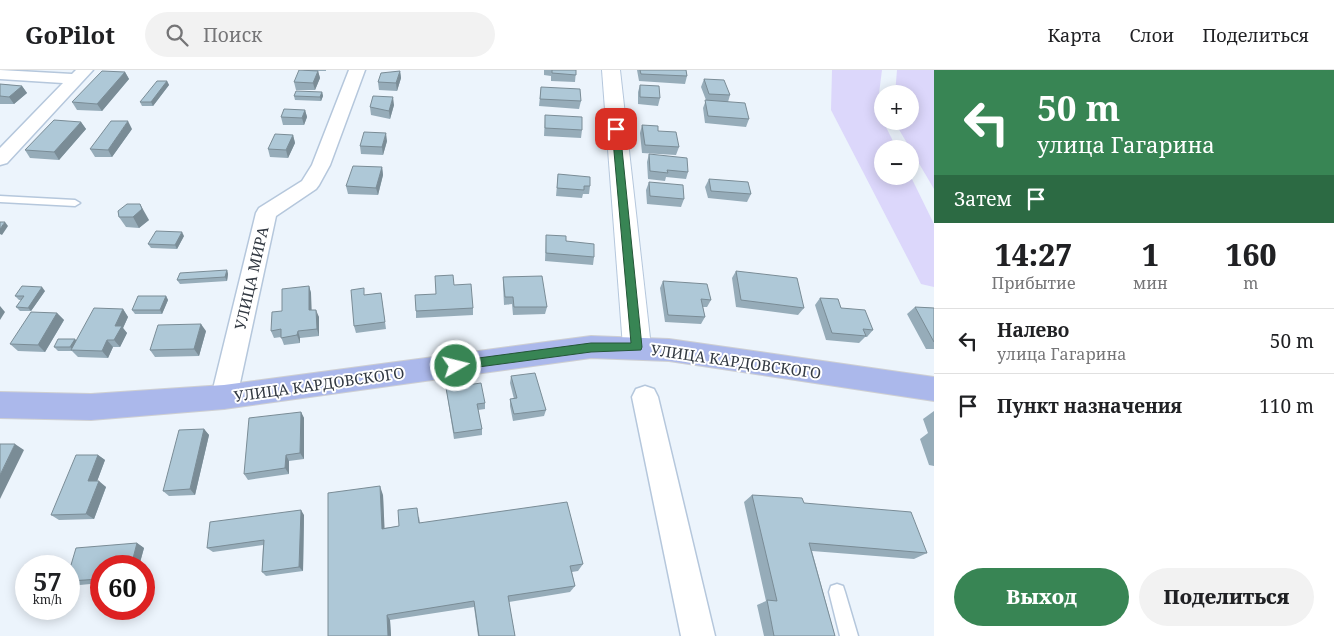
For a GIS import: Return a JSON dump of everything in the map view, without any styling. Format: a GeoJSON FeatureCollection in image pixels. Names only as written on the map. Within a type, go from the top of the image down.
{"type":"FeatureCollection","features":[{"type":"Feature","properties":{"kind":"main road","name":"УЛИЦА КАРДОВСКОГО"},"geometry":{"type":"LineString","coordinates":[[0,405],[91,407],[224,397],[591,347],[637,347],[679,351],[934,389]]}},
{"type":"Feature","properties":{"kind":"street","name":"УЛИЦА МИРА"},"geometry":{"type":"LineString","coordinates":[[224,397],[266,212],[309,185],[321,164],[357,70]]}},
{"type":"Feature","properties":{"kind":"street"},"geometry":{"type":"LineString","coordinates":[[611,70],[637,347]]}},
{"type":"Feature","properties":{"kind":"street"},"geometry":{"type":"LineString","coordinates":[[0,74],[81,75]]}},
{"type":"Feature","properties":{"kind":"street"},"geometry":{"type":"LineString","coordinates":[[0,159],[81,75]]}},
{"type":"Feature","properties":{"kind":"street"},"geometry":{"type":"LineString","coordinates":[[645,397],[698,636]]}},
{"type":"Feature","properties":{"kind":"lane"},"geometry":{"type":"LineString","coordinates":[[0,199],[74,204]]}},
{"type":"Feature","properties":{"kind":"lane"},"geometry":{"type":"LineString","coordinates":[[837,592],[849,636]]}},
{"type":"Feature","properties":{"kind":"shaded area"},"geometry":{"type":"Polygon","coordinates":[[[832,70],[882,70],[880,85],[874,85],[874,130],[888,130],[892,140],[874,140],[874,185],[915,185],[934,224],[934,287],[921,284],[831,110],[832,70]]]}},
{"type":"Feature","properties":{"kind":"shaded area"},"geometry":{"type":"Polygon","coordinates":[[[897,70],[934,70],[934,189],[919,164],[919,140],[905,140],[899,130],[919,130],[919,85],[896,85],[897,70]]]}},
{"type":"Feature","properties":{"kind":"building"},"geometry":{"type":"Polygon","coordinates":[[[299,70],[318,71],[313,83],[294,82],[299,70]]]}},
{"type":"Feature","properties":{"kind":"building"},"geometry":{"type":"Polygon","coordinates":[[[552,70],[576,70],[576,75],[552,73],[552,70]]]}},
{"type":"Feature","properties":{"kind":"building"},"geometry":{"type":"Polygon","coordinates":[[[640,70],[686,70],[687,76],[641,74],[640,70]]]}},
{"type":"Feature","properties":{"kind":"building"},"geometry":{"type":"Polygon","coordinates":[[[102,71],[125,72],[97,104],[72,102],[102,71]]]}},
{"type":"Feature","properties":{"kind":"building"},"geometry":{"type":"Polygon","coordinates":[[[400,71],[396,83],[378,82],[381,73],[400,71]]]}},
{"type":"Feature","properties":{"kind":"building"},"geometry":{"type":"Polygon","coordinates":[[[704,79],[724,80],[730,95],[709,94],[704,79]]]}},
{"type":"Feature","properties":{"kind":"building"},"geometry":{"type":"Polygon","coordinates":[[[157,81],[167,81],[151,102],[140,102],[157,81]]]}},
{"type":"Feature","properties":{"kind":"building"},"geometry":{"type":"Polygon","coordinates":[[[0,84],[22,86],[9,97],[0,96],[0,84]]]}},
{"type":"Feature","properties":{"kind":"building"},"geometry":{"type":"Polygon","coordinates":[[[640,85],[659,86],[660,98],[640,97],[640,85]]]}},
{"type":"Feature","properties":{"kind":"building"},"geometry":{"type":"Polygon","coordinates":[[[541,87],[580,89],[581,101],[540,99],[541,87]]]}},
{"type":"Feature","properties":{"kind":"building"},"geometry":{"type":"Polygon","coordinates":[[[296,91],[322,92],[320,97],[294,96],[296,91]]]}},
{"type":"Feature","properties":{"kind":"building"},"geometry":{"type":"Polygon","coordinates":[[[373,96],[393,97],[389,111],[370,107],[373,96]]]}},
{"type":"Feature","properties":{"kind":"building"},"geometry":{"type":"Polygon","coordinates":[[[705,100],[745,103],[749,119],[708,116],[705,100]]]}},
{"type":"Feature","properties":{"kind":"building"},"geometry":{"type":"Polygon","coordinates":[[[284,109],[305,110],[302,118],[281,117],[284,109]]]}},
{"type":"Feature","properties":{"kind":"building"},"geometry":{"type":"Polygon","coordinates":[[[545,115],[582,117],[582,130],[545,128],[545,115]]]}},
{"type":"Feature","properties":{"kind":"building"},"geometry":{"type":"Polygon","coordinates":[[[54,120],[81,122],[54,152],[25,150],[54,120]]]}},
{"type":"Feature","properties":{"kind":"building"},"geometry":{"type":"Polygon","coordinates":[[[111,121],[128,121],[108,150],[90,149],[111,121]]]}},
{"type":"Feature","properties":{"kind":"building"},"geometry":{"type":"Polygon","coordinates":[[[642,125],[658,126],[658,131],[676,132],[679,147],[645,145],[642,125]]]}},
{"type":"Feature","properties":{"kind":"building"},"geometry":{"type":"Polygon","coordinates":[[[364,132],[386,133],[382,147],[360,146],[364,132]]]}},
{"type":"Feature","properties":{"kind":"building"},"geometry":{"type":"Polygon","coordinates":[[[275,134],[293,135],[286,150],[268,149],[275,134]]]}},
{"type":"Feature","properties":{"kind":"building"},"geometry":{"type":"Polygon","coordinates":[[[649,154],[687,158],[688,172],[667,170],[668,173],[650,171],[649,154]]]}},
{"type":"Feature","properties":{"kind":"building"},"geometry":{"type":"Polygon","coordinates":[[[353,166],[382,167],[376,188],[346,186],[353,166]]]}},
{"type":"Feature","properties":{"kind":"building"},"geometry":{"type":"Polygon","coordinates":[[[558,174],[590,177],[590,186],[584,186],[584,190],[557,188],[558,174]]]}},
{"type":"Feature","properties":{"kind":"building"},"geometry":{"type":"Polygon","coordinates":[[[709,179],[748,182],[751,194],[711,191],[709,179]]]}},
{"type":"Feature","properties":{"kind":"building"},"geometry":{"type":"Polygon","coordinates":[[[649,182],[683,185],[684,199],[650,196],[649,182]]]}},
{"type":"Feature","properties":{"kind":"building"},"geometry":{"type":"Polygon","coordinates":[[[127,204],[140,204],[142,209],[133,217],[119,217],[118,211],[127,204]]]}},
{"type":"Feature","properties":{"kind":"building"},"geometry":{"type":"Polygon","coordinates":[[[0,222],[5,222],[0,229],[0,222]]]}},
{"type":"Feature","properties":{"kind":"building"},"geometry":{"type":"Polygon","coordinates":[[[156,231],[182,232],[175,245],[148,244],[156,231]]]}},
{"type":"Feature","properties":{"kind":"building"},"geometry":{"type":"Polygon","coordinates":[[[546,235],[566,236],[566,241],[594,244],[594,257],[546,253],[546,235]]]}},
{"type":"Feature","properties":{"kind":"building"},"geometry":{"type":"Polygon","coordinates":[[[227,270],[225,277],[177,280],[180,273],[227,270]]]}},
{"type":"Feature","properties":{"kind":"building"},"geometry":{"type":"Polygon","coordinates":[[[736,271],[797,278],[804,308],[741,300],[736,271]]]}},
{"type":"Feature","properties":{"kind":"building"},"geometry":{"type":"Polygon","coordinates":[[[453,275],[454,285],[471,284],[473,308],[416,311],[415,295],[436,294],[435,276],[453,275]]]}},
{"type":"Feature","properties":{"kind":"building"},"geometry":{"type":"Polygon","coordinates":[[[542,276],[547,307],[514,307],[513,297],[505,297],[503,277],[542,276]]]}},
{"type":"Feature","properties":{"kind":"building"},"geometry":{"type":"Polygon","coordinates":[[[663,281],[707,284],[711,300],[701,299],[705,317],[668,315],[663,281]]]}},
{"type":"Feature","properties":{"kind":"building"},"geometry":{"type":"Polygon","coordinates":[[[22,286],[42,287],[28,308],[16,307],[24,296],[15,296],[22,286]]]}},
{"type":"Feature","properties":{"kind":"building"},"geometry":{"type":"Polygon","coordinates":[[[309,286],[309,310],[316,310],[317,329],[298,331],[297,335],[281,338],[281,329],[271,331],[272,312],[282,311],[282,289],[309,286]]]}},
{"type":"Feature","properties":{"kind":"building"},"geometry":{"type":"Polygon","coordinates":[[[364,288],[364,295],[381,293],[385,322],[354,326],[351,290],[364,288]]]}},
{"type":"Feature","properties":{"kind":"building"},"geometry":{"type":"Polygon","coordinates":[[[138,296],[166,296],[160,310],[132,310],[138,296]]]}},
{"type":"Feature","properties":{"kind":"building"},"geometry":{"type":"Polygon","coordinates":[[[820,298],[838,299],[841,308],[865,310],[873,330],[863,329],[866,336],[832,333],[820,298]]]}},
{"type":"Feature","properties":{"kind":"building"},"geometry":{"type":"Polygon","coordinates":[[[915,307],[934,308],[934,342],[915,307]]]}},
{"type":"Feature","properties":{"kind":"building"},"geometry":{"type":"Polygon","coordinates":[[[94,308],[123,309],[115,326],[122,326],[114,340],[107,340],[102,351],[71,350],[94,308]]]}},
{"type":"Feature","properties":{"kind":"building"},"geometry":{"type":"Polygon","coordinates":[[[31,312],[57,313],[38,345],[10,344],[31,312]]]}},
{"type":"Feature","properties":{"kind":"building"},"geometry":{"type":"Polygon","coordinates":[[[201,324],[194,349],[150,350],[158,325],[201,324]]]}},
{"type":"Feature","properties":{"kind":"building"},"geometry":{"type":"Polygon","coordinates":[[[58,339],[75,339],[70,347],[54,347],[58,339]]]}},
{"type":"Feature","properties":{"kind":"building"},"geometry":{"type":"Polygon","coordinates":[[[535,373],[546,410],[514,414],[510,399],[517,398],[511,376],[535,373]]]}},
{"type":"Feature","properties":{"kind":"building"},"geometry":{"type":"Polygon","coordinates":[[[481,383],[485,403],[477,404],[482,429],[454,433],[446,388],[481,383]]]}},
{"type":"Feature","properties":{"kind":"building"},"geometry":{"type":"Polygon","coordinates":[[[301,412],[300,453],[286,455],[285,468],[244,474],[249,418],[301,412]]]}},
{"type":"Feature","properties":{"kind":"building"},"geometry":{"type":"Polygon","coordinates":[[[204,429],[190,489],[163,491],[179,430],[204,429]]]}},
{"type":"Feature","properties":{"kind":"building"},"geometry":{"type":"Polygon","coordinates":[[[0,444],[15,444],[0,475],[0,444]]]}},
{"type":"Feature","properties":{"kind":"building"},"geometry":{"type":"Polygon","coordinates":[[[76,455],[98,455],[88,481],[99,481],[86,514],[51,515],[76,455]]]}},
{"type":"Feature","properties":{"kind":"building"},"geometry":{"type":"Polygon","coordinates":[[[380,486],[382,529],[399,526],[398,510],[417,508],[419,523],[567,502],[583,564],[570,566],[575,586],[508,596],[515,636],[479,636],[474,601],[387,615],[388,636],[328,636],[328,493],[380,486]]]}},
{"type":"Feature","properties":{"kind":"building"},"geometry":{"type":"Polygon","coordinates":[[[752,495],[802,498],[804,503],[911,512],[927,553],[809,543],[835,636],[774,636],[767,600],[777,601],[752,495]]]}},
{"type":"Feature","properties":{"kind":"building"},"geometry":{"type":"Polygon","coordinates":[[[301,510],[299,567],[262,572],[264,540],[207,548],[210,522],[301,510]]]}},
{"type":"Feature","properties":{"kind":"building"},"geometry":{"type":"Polygon","coordinates":[[[137,543],[134,555],[90,555],[90,580],[80,580],[80,555],[74,555],[76,548],[137,543]]]}},
{"type":"Feature","properties":{"kind":"route"},"geometry":{"type":"LineString","coordinates":[[456,366],[591,347],[637,347],[616,129]]}}]}
